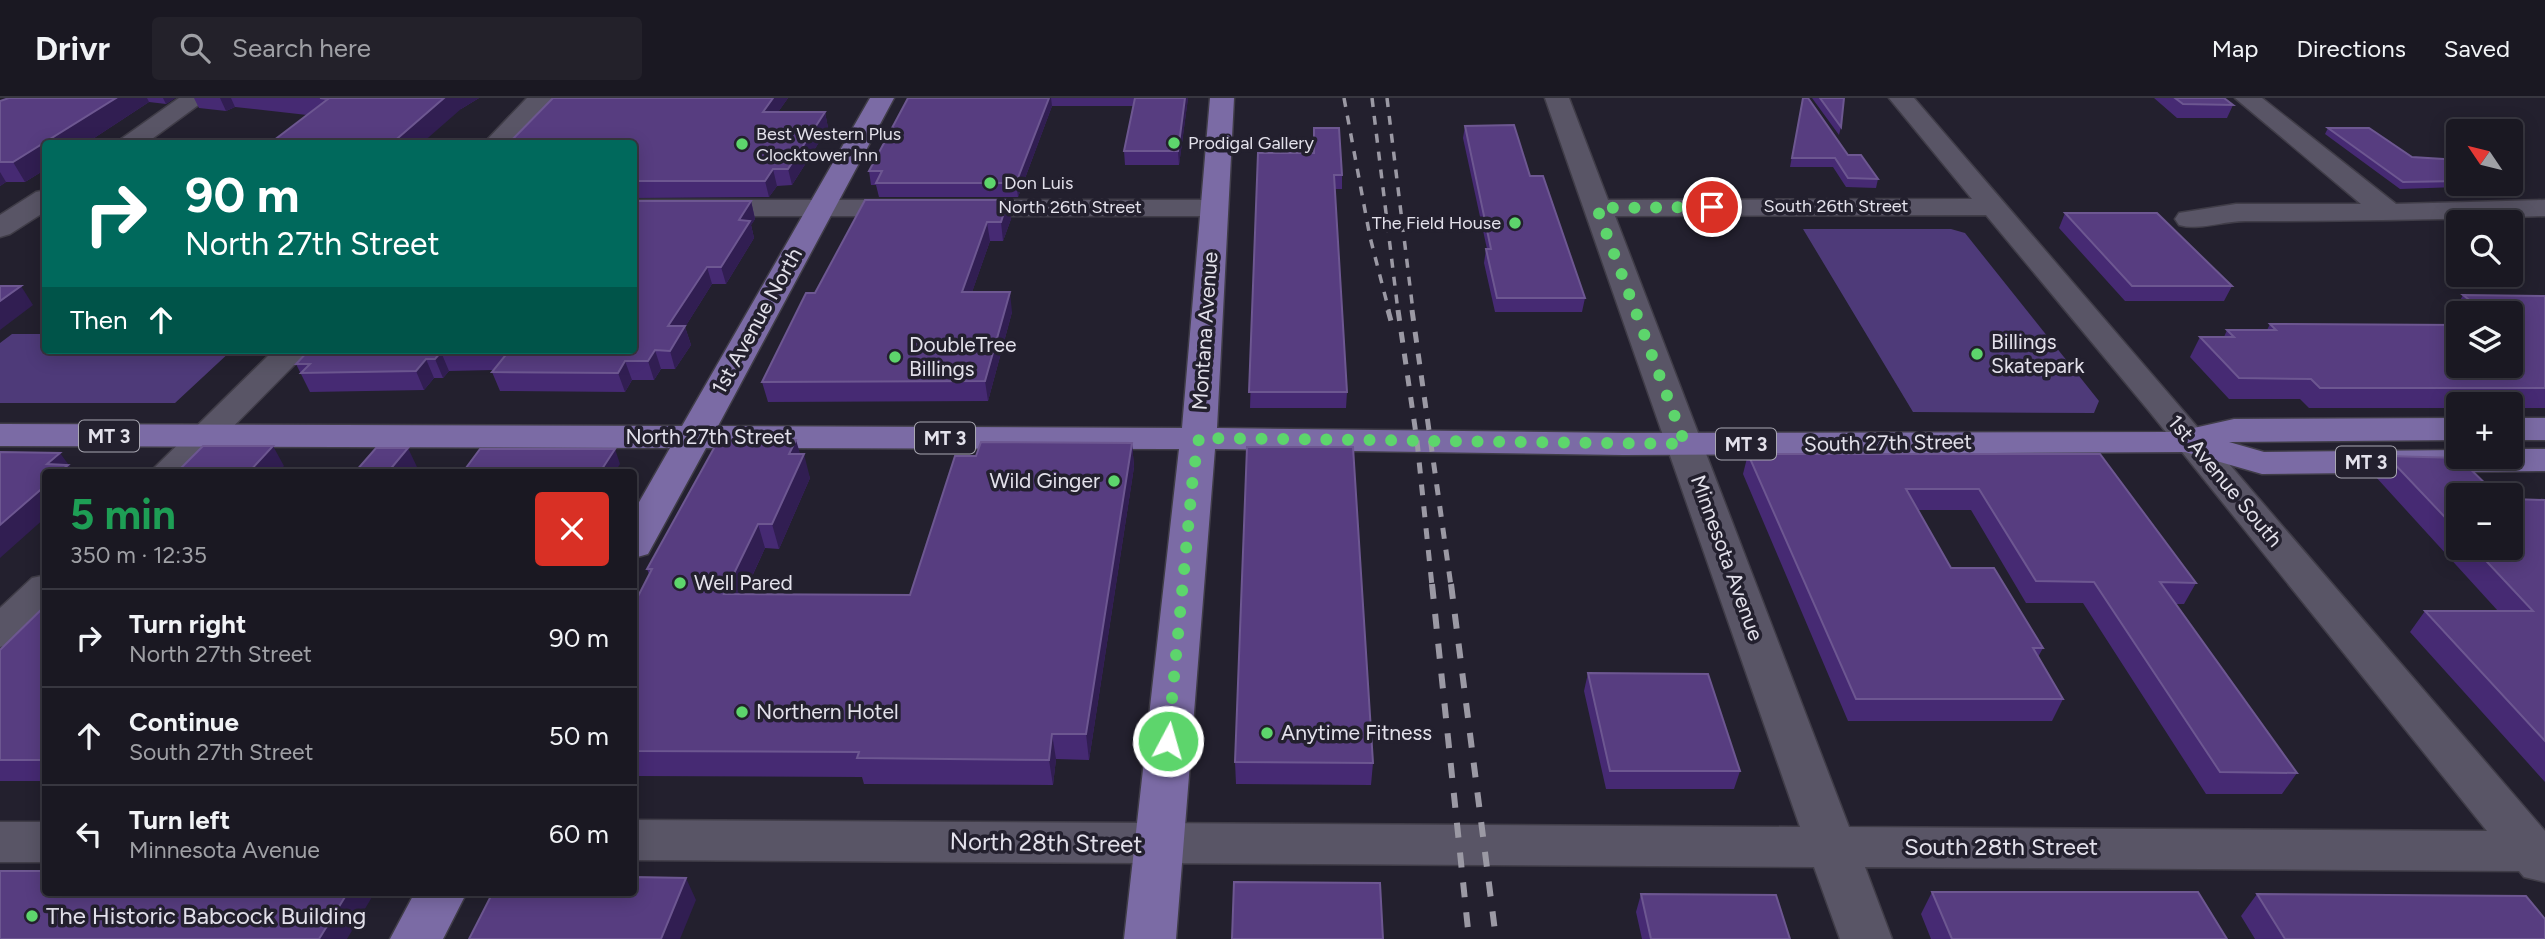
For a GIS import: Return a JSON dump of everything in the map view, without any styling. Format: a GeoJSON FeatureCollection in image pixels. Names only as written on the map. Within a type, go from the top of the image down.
{"type":"FeatureCollection","features":[{"type":"Feature","properties":{"kind":"main road","name":"1st Avenue North"},"geometry":{"type":"LineString","coordinates":[[637,540],[882,98]]}},
{"type":"Feature","properties":{"kind":"main road","name":"Montana Avenue"},"geometry":{"type":"LineString","coordinates":[[1150,939],[1199,438],[1222,98]]}},
{"type":"Feature","properties":{"kind":"main road","name":"South 27th Street"},"geometry":{"type":"LineString","coordinates":[[1417,441],[1685,444],[2191,442],[2234,430],[2446,429]]}},
{"type":"Feature","properties":{"kind":"main road"},"geometry":{"type":"LineString","coordinates":[[2523,429],[2545,429]]}},
{"type":"Feature","properties":{"kind":"main road","name":"North 27th Street"},"geometry":{"type":"LineString","coordinates":[[0,435],[1417,441]]}},
{"type":"Feature","properties":{"kind":"main road","name":"South 27th Street"},"geometry":{"type":"LineString","coordinates":[[2191,442],[2262,463],[2545,460]]}},
{"type":"Feature","properties":{"kind":"main road"},"geometry":{"type":"LineString","coordinates":[[416,939],[440,896]]}},
{"type":"Feature","properties":{"kind":"street","name":"Minnesota Avenue"},"geometry":{"type":"LineString","coordinates":[[1557,98],[1866,939]]}},
{"type":"Feature","properties":{"kind":"street","name":"1st Avenue South"},"geometry":{"type":"LineString","coordinates":[[1901,98],[2541,856]]}},
{"type":"Feature","properties":{"kind":"street"},"geometry":{"type":"LineString","coordinates":[[2247,98],[2389,213]]}},
{"type":"Feature","properties":{"kind":"street"},"geometry":{"type":"LineString","coordinates":[[133,140],[195,99]]}},
{"type":"Feature","properties":{"kind":"street"},"geometry":{"type":"LineString","coordinates":[[500,140],[539,100]]}},
{"type":"Feature","properties":{"kind":"street"},"geometry":{"type":"LineString","coordinates":[[0,205],[42,203]]}},
{"type":"Feature","properties":{"kind":"street"},"geometry":{"type":"LineString","coordinates":[[0,228],[42,203]]}},
{"type":"Feature","properties":{"kind":"street","name":"South 26th Street"},"geometry":{"type":"LineString","coordinates":[[1597,208],[1991,207]]}},
{"type":"Feature","properties":{"kind":"street","name":"North 26th Street"},"geometry":{"type":"LineString","coordinates":[[637,208],[1213,208]]}},
{"type":"Feature","properties":{"kind":"street"},"geometry":{"type":"LineString","coordinates":[[2189,219],[2236,212],[2389,213],[2545,208]]}},
{"type":"Feature","properties":{"kind":"street"},"geometry":{"type":"LineString","coordinates":[[171,469],[289,354]]}},
{"type":"Feature","properties":{"kind":"street"},"geometry":{"type":"LineString","coordinates":[[0,632],[42,592]]}},
{"type":"Feature","properties":{"kind":"street","name":"North 28th Street"},"geometry":{"type":"LineString","coordinates":[[637,840],[847,839],[1160,845],[1458,844]]}},
{"type":"Feature","properties":{"kind":"street"},"geometry":{"type":"LineString","coordinates":[[0,842],[42,842]]}},
{"type":"Feature","properties":{"kind":"street","name":"South 28th Street"},"geometry":{"type":"LineString","coordinates":[[1458,844],[2541,856]]}},
{"type":"Feature","properties":{"kind":"shaded area"},"geometry":{"type":"Polygon","coordinates":[[[1803,229],[1951,229],[1965,233],[2099,401],[2094,413],[1913,412],[1803,229]]]}},
{"type":"Feature","properties":{"kind":"shaded area"},"geometry":{"type":"Polygon","coordinates":[[[12,334],[42,334],[42,354],[228,354],[175,403],[0,403],[0,343],[12,334]]]}},
{"type":"Feature","properties":{"kind":"building"},"geometry":{"type":"Polygon","coordinates":[[[9,98],[116,98],[48,140],[42,140],[42,144],[13,162],[0,162],[0,101],[9,98]]]}},
{"type":"Feature","properties":{"kind":"building"},"geometry":{"type":"Polygon","coordinates":[[[320,98],[444,98],[396,140],[274,140],[328,99],[320,98]]]}},
{"type":"Feature","properties":{"kind":"building"},"geometry":{"type":"Polygon","coordinates":[[[553,98],[773,98],[763,112],[825,112],[788,169],[773,169],[765,181],[637,181],[637,140],[512,140],[553,98]]]}},
{"type":"Feature","properties":{"kind":"building"},"geometry":{"type":"Polygon","coordinates":[[[908,98],[1049,98],[1016,183],[876,183],[882,171],[869,171],[908,98]]]}},
{"type":"Feature","properties":{"kind":"building"},"geometry":{"type":"Polygon","coordinates":[[[1135,98],[1185,98],[1178,151],[1124,151],[1135,98]]]}},
{"type":"Feature","properties":{"kind":"building"},"geometry":{"type":"Polygon","coordinates":[[[1803,98],[1808,98],[1848,155],[1861,155],[1878,179],[1848,178],[1835,158],[1792,158],[1803,98]]]}},
{"type":"Feature","properties":{"kind":"building"},"geometry":{"type":"Polygon","coordinates":[[[1820,98],[1844,98],[1841,127],[1820,98]]]}},
{"type":"Feature","properties":{"kind":"building"},"geometry":{"type":"Polygon","coordinates":[[[2175,98],[2224,98],[2233,105],[2183,104],[2175,98]]]}},
{"type":"Feature","properties":{"kind":"building"},"geometry":{"type":"Polygon","coordinates":[[[1514,125],[1530,176],[1543,176],[1585,298],[1497,298],[1486,249],[1491,249],[1465,126],[1514,125]]]}},
{"type":"Feature","properties":{"kind":"building"},"geometry":{"type":"Polygon","coordinates":[[[1314,128],[1339,128],[1342,175],[1334,175],[1347,392],[1249,392],[1258,153],[1314,153],[1314,128]]]}},
{"type":"Feature","properties":{"kind":"building"},"geometry":{"type":"Polygon","coordinates":[[[2328,128],[2369,128],[2412,157],[2446,159],[2446,181],[2403,182],[2328,128]]]}},
{"type":"Feature","properties":{"kind":"building"},"geometry":{"type":"Polygon","coordinates":[[[865,200],[1008,200],[1001,222],[987,222],[962,292],[1010,292],[985,381],[762,382],[806,293],[815,293],[865,200]]]}},
{"type":"Feature","properties":{"kind":"building"},"geometry":{"type":"Polygon","coordinates":[[[637,201],[751,201],[739,220],[750,221],[721,267],[707,267],[668,326],[685,326],[670,351],[655,350],[648,361],[625,361],[618,373],[492,372],[507,354],[637,354],[637,201]]]}},
{"type":"Feature","properties":{"kind":"building"},"geometry":{"type":"Polygon","coordinates":[[[2065,213],[2157,213],[2232,286],[2132,286],[2065,213]]]}},
{"type":"Feature","properties":{"kind":"building"},"geometry":{"type":"Polygon","coordinates":[[[0,286],[21,286],[0,301],[0,286]]]}},
{"type":"Feature","properties":{"kind":"building"},"geometry":{"type":"Polygon","coordinates":[[[2463,295],[2545,296],[2545,388],[2320,388],[2311,379],[2239,378],[2200,337],[2234,337],[2227,330],[2276,330],[2270,324],[2446,325],[2446,378],[2523,378],[2523,301],[2471,301],[2463,295]]]}},
{"type":"Feature","properties":{"kind":"building"},"geometry":{"type":"Polygon","coordinates":[[[305,354],[439,354],[435,359],[426,359],[416,371],[301,373],[310,364],[296,364],[305,354]]]}},
{"type":"Feature","properties":{"kind":"building"},"geometry":{"type":"Polygon","coordinates":[[[719,439],[796,440],[789,454],[804,454],[772,524],[758,524],[724,594],[910,595],[955,456],[976,456],[981,442],[1132,443],[1086,734],[1052,734],[1049,760],[857,758],[859,752],[637,751],[637,598],[652,569],[647,569],[719,439]]]}},
{"type":"Feature","properties":{"kind":"building"},"geometry":{"type":"Polygon","coordinates":[[[203,446],[273,446],[252,469],[180,469],[203,446]]]}},
{"type":"Feature","properties":{"kind":"building"},"geometry":{"type":"Polygon","coordinates":[[[1247,447],[1353,447],[1373,763],[1235,762],[1247,447]]]}},
{"type":"Feature","properties":{"kind":"building"},"geometry":{"type":"Polygon","coordinates":[[[376,448],[408,448],[390,469],[358,469],[376,448]]]}},
{"type":"Feature","properties":{"kind":"building"},"geometry":{"type":"Polygon","coordinates":[[[480,449],[615,449],[602,469],[465,469],[480,449]]]}},
{"type":"Feature","properties":{"kind":"building"},"geometry":{"type":"Polygon","coordinates":[[[0,452],[60,453],[47,464],[68,465],[63,469],[42,469],[42,488],[0,525],[0,452]]]}},
{"type":"Feature","properties":{"kind":"building"},"geometry":{"type":"Polygon","coordinates":[[[1748,454],[2100,454],[2196,583],[2160,582],[2297,773],[2220,772],[2094,582],[2036,581],[1979,489],[1906,489],[1951,568],[1994,568],[2043,648],[2033,648],[2063,699],[1856,699],[1748,454]]]}},
{"type":"Feature","properties":{"kind":"building"},"geometry":{"type":"Polygon","coordinates":[[[2387,456],[2446,458],[2446,469],[2470,469],[2485,483],[2446,483],[2446,518],[2387,456]]]}},
{"type":"Feature","properties":{"kind":"building"},"geometry":{"type":"Polygon","coordinates":[[[2523,499],[2545,500],[2545,741],[2425,611],[2533,611],[2485,560],[2523,560],[2523,499]]]}},
{"type":"Feature","properties":{"kind":"building"},"geometry":{"type":"Polygon","coordinates":[[[42,609],[42,760],[0,760],[0,650],[42,609]]]}},
{"type":"Feature","properties":{"kind":"building"},"geometry":{"type":"Polygon","coordinates":[[[1588,673],[1708,674],[1740,771],[1610,771],[1588,673]]]}},
{"type":"Feature","properties":{"kind":"building"},"geometry":{"type":"Polygon","coordinates":[[[0,871],[42,871],[42,896],[346,896],[319,939],[0,939],[0,871]]]}},
{"type":"Feature","properties":{"kind":"building"},"geometry":{"type":"Polygon","coordinates":[[[637,877],[686,878],[661,939],[469,939],[491,896],[637,896],[637,877]]]}},
{"type":"Feature","properties":{"kind":"building"},"geometry":{"type":"Polygon","coordinates":[[[1234,882],[1380,883],[1383,939],[1232,939],[1234,882]]]}},
{"type":"Feature","properties":{"kind":"building"},"geometry":{"type":"Polygon","coordinates":[[[1932,892],[2198,892],[2227,939],[1952,939],[1932,892]]]}},
{"type":"Feature","properties":{"kind":"building"},"geometry":{"type":"Polygon","coordinates":[[[1641,894],[1776,895],[1790,939],[1651,939],[1641,894]]]}},
{"type":"Feature","properties":{"kind":"building"},"geometry":{"type":"Polygon","coordinates":[[[2257,894],[2526,896],[2545,919],[2545,939],[2285,939],[2257,894]]]}},
{"type":"Feature","properties":{"kind":"railway"},"geometry":{"type":"LineString","coordinates":[[1344,98],[1370,237],[1389,311]]}},
{"type":"Feature","properties":{"kind":"railway"},"geometry":{"type":"LineString","coordinates":[[1372,98],[1398,311]]}},
{"type":"Feature","properties":{"kind":"railway"},"geometry":{"type":"LineString","coordinates":[[1387,98],[1413,311]]}},
{"type":"Feature","properties":{"kind":"railway"},"geometry":{"type":"LineString","coordinates":[[1388,310],[1391,321]]}},
{"type":"Feature","properties":{"kind":"railway"},"geometry":{"type":"LineString","coordinates":[[1398,310],[1417,441],[1432,586]]}},
{"type":"Feature","properties":{"kind":"railway"},"geometry":{"type":"LineString","coordinates":[[1412,310],[1451,586]]}},
{"type":"Feature","properties":{"kind":"railway"},"geometry":{"type":"LineString","coordinates":[[1432,584],[1469,939]]}},
{"type":"Feature","properties":{"kind":"railway"},"geometry":{"type":"LineString","coordinates":[[1451,584],[1496,939]]}},
{"type":"Feature","properties":{"kind":"place","name":"Prodigal Gallery"},"geometry":{"type":"Point","coordinates":[1174,143]}},
{"type":"Feature","properties":{"kind":"place","name":"Best Western Plus Clocktower Inn"},"geometry":{"type":"Point","coordinates":[742,144]}},
{"type":"Feature","properties":{"kind":"place","name":"Don Luis"},"geometry":{"type":"Point","coordinates":[990,183]}},
{"type":"Feature","properties":{"kind":"place","name":"The Field House"},"geometry":{"type":"Point","coordinates":[1515,223]}},
{"type":"Feature","properties":{"kind":"place","name":"Billings Skatepark"},"geometry":{"type":"Point","coordinates":[1977,354]}},
{"type":"Feature","properties":{"kind":"place","name":"DoubleTree Billings"},"geometry":{"type":"Point","coordinates":[895,357]}},
{"type":"Feature","properties":{"kind":"place","name":"Wild Ginger"},"geometry":{"type":"Point","coordinates":[1114,481]}},
{"type":"Feature","properties":{"kind":"place","name":"Well Pared"},"geometry":{"type":"Point","coordinates":[680,583]}},
{"type":"Feature","properties":{"kind":"place","name":"Northern Hotel"},"geometry":{"type":"Point","coordinates":[742,712]}},
{"type":"Feature","properties":{"kind":"place","name":"Anytime Fitness"},"geometry":{"type":"Point","coordinates":[1267,733]}},
{"type":"Feature","properties":{"kind":"place","name":"The Historic Babcock Building"},"geometry":{"type":"Point","coordinates":[32,916]}},
{"type":"Feature","properties":{"kind":"route"},"geometry":{"type":"LineString","coordinates":[[1168,741],[1193,475],[1199,438],[1685,444],[1597,208],[1712,207]]}}]}
